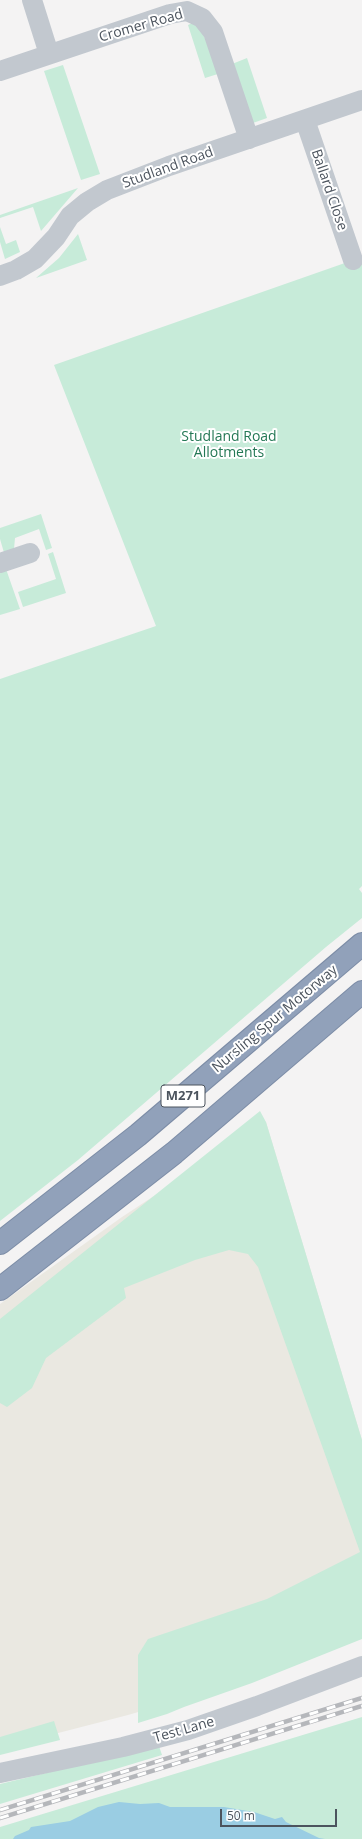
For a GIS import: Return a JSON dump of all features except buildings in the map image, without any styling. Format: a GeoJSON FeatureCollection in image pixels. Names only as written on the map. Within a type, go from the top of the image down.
{"type":"FeatureCollection","features":[{"type":"Feature","properties":{"kind":"highway","name":"Nursling Spur Motorway"},"geometry":{"type":"LineString","coordinates":[[0,1243],[138,1135],[362,944]]}},
{"type":"Feature","properties":{"kind":"highway","name":"M271"},"geometry":{"type":"LineString","coordinates":[[0,1289],[174,1153],[362,992]]}},
{"type":"Feature","properties":{"kind":"street"},"geometry":{"type":"LineString","coordinates":[[32,0],[49,54]]}},
{"type":"Feature","properties":{"kind":"street","name":"Cromer Road"},"geometry":{"type":"LineString","coordinates":[[0,71],[170,14],[187,11],[202,18],[213,32],[249,139]]}},
{"type":"Feature","properties":{"kind":"street","name":"Studland Road"},"geometry":{"type":"LineString","coordinates":[[0,276],[16,270],[35,259],[56,237],[70,216],[87,202],[107,190],[157,170],[362,100]]}},
{"type":"Feature","properties":{"kind":"street","name":"Ballard Close"},"geometry":{"type":"LineString","coordinates":[[305,120],[353,260]]}},
{"type":"Feature","properties":{"kind":"street"},"geometry":{"type":"LineString","coordinates":[[0,563],[30,553]]}},
{"type":"Feature","properties":{"kind":"street","name":"Test Lane"},"geometry":{"type":"LineString","coordinates":[[0,1774],[123,1747],[188,1730],[257,1706],[362,1666]]}},
{"type":"Feature","properties":{"kind":"shaded area"},"geometry":{"type":"Polygon","coordinates":[[[266,1122],[362,1440],[362,1633],[238,1683],[128,1715],[0,1748],[0,1304],[122,1217],[266,1122]]]}},
{"type":"Feature","properties":{"kind":"green space"},"geometry":{"type":"Polygon","coordinates":[[[197,21],[221,73],[205,78],[188,25],[197,21]]]}},
{"type":"Feature","properties":{"kind":"green space"},"geometry":{"type":"Polygon","coordinates":[[[247,58],[267,118],[253,123],[232,64],[247,58]]]}},
{"type":"Feature","properties":{"kind":"green space"},"geometry":{"type":"Polygon","coordinates":[[[63,65],[100,174],[81,180],[44,71],[63,65]]]}},
{"type":"Feature","properties":{"kind":"green space"},"geometry":{"type":"Polygon","coordinates":[[[78,188],[41,231],[33,207],[0,218],[0,215],[78,188]]]}},
{"type":"Feature","properties":{"kind":"green space"},"geometry":{"type":"Polygon","coordinates":[[[0,227],[6,244],[16,240],[20,252],[5,259],[0,242],[0,227]]]}},
{"type":"Feature","properties":{"kind":"green space"},"geometry":{"type":"Polygon","coordinates":[[[78,234],[87,260],[36,278],[59,258],[78,234]]]}},
{"type":"Feature","properties":{"kind":"green space","name":"Studland Road Allotments"},"geometry":{"type":"Polygon","coordinates":[[[362,257],[362,886],[359,889],[362,893],[362,918],[326,947],[78,1160],[0,1221],[0,679],[156,626],[54,365],[362,257]]]}},
{"type":"Feature","properties":{"kind":"green space"},"geometry":{"type":"Polygon","coordinates":[[[41,514],[52,548],[46,550],[39,529],[15,538],[14,549],[5,556],[0,539],[0,528],[41,514]]]}},
{"type":"Feature","properties":{"kind":"green space"},"geometry":{"type":"Polygon","coordinates":[[[53,552],[66,593],[23,607],[18,592],[56,579],[48,554],[53,552]]]}},
{"type":"Feature","properties":{"kind":"green space"},"geometry":{"type":"Polygon","coordinates":[[[6,569],[20,609],[0,615],[0,571],[6,569]]]}},
{"type":"Feature","properties":{"kind":"green space"},"geometry":{"type":"Polygon","coordinates":[[[260,1111],[266,1122],[362,1440],[362,1639],[252,1683],[138,1723],[138,1655],[148,1639],[267,1599],[360,1552],[258,1267],[248,1254],[229,1250],[195,1260],[124,1288],[126,1298],[46,1358],[32,1388],[7,1407],[0,1403],[0,1319],[260,1111]]]}},
{"type":"Feature","properties":{"kind":"green space"},"geometry":{"type":"Polygon","coordinates":[[[362,1717],[362,1839],[0,1839],[0,1827],[362,1717]]]}},
{"type":"Feature","properties":{"kind":"green space"},"geometry":{"type":"Polygon","coordinates":[[[54,1721],[60,1740],[0,1755],[0,1737],[54,1721]]]}},
{"type":"Feature","properties":{"kind":"green space"},"geometry":{"type":"Polygon","coordinates":[[[159,1746],[162,1755],[0,1804],[0,1784],[159,1746]]]}},
{"type":"Feature","properties":{"kind":"water"},"geometry":{"type":"Polygon","coordinates":[[[119,1802],[140,1804],[159,1803],[170,1807],[224,1807],[254,1812],[275,1819],[282,1817],[286,1822],[319,1838],[325,1839],[13,1839],[15,1836],[29,1830],[31,1827],[70,1821],[98,1807],[119,1802]]]}},
{"type":"Feature","properties":{"kind":"railway"},"geometry":{"type":"LineString","coordinates":[[0,1810],[362,1698]]}},
{"type":"Feature","properties":{"kind":"railway"},"geometry":{"type":"LineString","coordinates":[[0,1818],[362,1706]]}}]}
